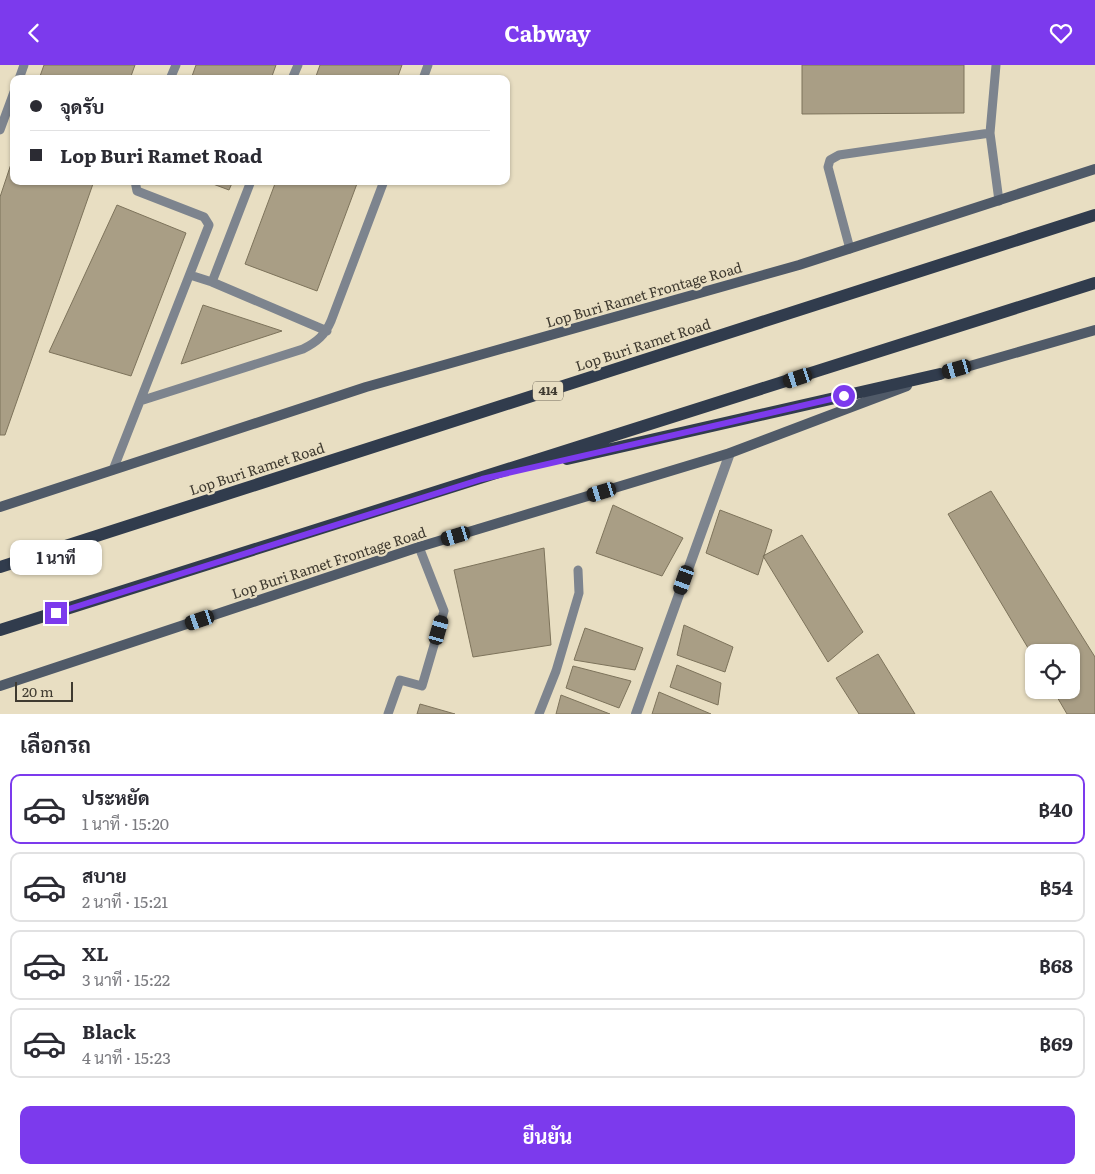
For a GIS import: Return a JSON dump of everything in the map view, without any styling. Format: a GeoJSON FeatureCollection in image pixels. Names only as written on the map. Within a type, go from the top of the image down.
{"type":"FeatureCollection","features":[{"type":"Feature","properties":{"kind":"main road","name":"Lop Buri Ramet Frontage Road"},"geometry":{"type":"LineString","coordinates":[[0,507],[366,387],[799,265],[1095,169]]}},
{"type":"Feature","properties":{"kind":"main road","name":"Lop Buri Ramet Road"},"geometry":{"type":"LineString","coordinates":[[0,567],[1095,215]]}},
{"type":"Feature","properties":{"kind":"main road"},"geometry":{"type":"LineString","coordinates":[[0,630],[482,479],[1095,283]]}},
{"type":"Feature","properties":{"kind":"main road","name":"Lop Buri Ramet Frontage Road"},"geometry":{"type":"LineString","coordinates":[[0,686],[419,547],[730,453],[940,374],[1095,330]]}},
{"type":"Feature","properties":{"kind":"main road"},"geometry":{"type":"LineString","coordinates":[[482,479],[940,374]]}},
{"type":"Feature","properties":{"kind":"street"},"geometry":{"type":"LineString","coordinates":[[636,714],[730,453]]}},
{"type":"Feature","properties":{"kind":"lane"},"geometry":{"type":"LineString","coordinates":[[996,65],[990,133],[999,201]]}},
{"type":"Feature","properties":{"kind":"lane"},"geometry":{"type":"LineString","coordinates":[[0,130],[10,103]]}},
{"type":"Feature","properties":{"kind":"lane"},"geometry":{"type":"LineString","coordinates":[[850,249],[828,167],[830,160],[839,155],[990,133]]}},
{"type":"Feature","properties":{"kind":"lane"},"geometry":{"type":"LineString","coordinates":[[112,470],[209,225],[204,217],[137,191],[136,185]]}},
{"type":"Feature","properties":{"kind":"lane"},"geometry":{"type":"LineString","coordinates":[[212,282],[248,185]]}},
{"type":"Feature","properties":{"kind":"lane"},"geometry":{"type":"LineString","coordinates":[[140,401],[303,349],[316,342],[326,331],[382,185]]}},
{"type":"Feature","properties":{"kind":"lane"},"geometry":{"type":"LineString","coordinates":[[190,275],[212,282],[326,331]]}},
{"type":"Feature","properties":{"kind":"lane"},"geometry":{"type":"LineString","coordinates":[[388,714],[400,680],[422,686],[444,611],[419,547]]}},
{"type":"Feature","properties":{"kind":"lane"},"geometry":{"type":"LineString","coordinates":[[539,714],[556,671],[579,593],[578,570]]}},
{"type":"Feature","properties":{"kind":"building"},"geometry":{"type":"Polygon","coordinates":[[[44,65],[135,65],[131,75],[40,75],[44,65]]]}},
{"type":"Feature","properties":{"kind":"building"},"geometry":{"type":"Polygon","coordinates":[[[196,65],[276,65],[272,75],[192,75],[196,65]]]}},
{"type":"Feature","properties":{"kind":"building"},"geometry":{"type":"Polygon","coordinates":[[[320,65],[402,65],[398,75],[316,75],[320,65]]]}},
{"type":"Feature","properties":{"kind":"building"},"geometry":{"type":"Polygon","coordinates":[[[802,65],[964,65],[964,113],[802,114],[802,65]]]}},
{"type":"Feature","properties":{"kind":"building"},"geometry":{"type":"Polygon","coordinates":[[[10,167],[10,185],[93,185],[5,435],[0,435],[0,197],[10,167]]]}},
{"type":"Feature","properties":{"kind":"building"},"geometry":{"type":"Polygon","coordinates":[[[216,185],[231,185],[229,190],[216,185]]]}},
{"type":"Feature","properties":{"kind":"building"},"geometry":{"type":"Polygon","coordinates":[[[275,185],[357,185],[317,291],[245,264],[275,185]]]}},
{"type":"Feature","properties":{"kind":"building"},"geometry":{"type":"Polygon","coordinates":[[[117,205],[186,233],[131,376],[49,352],[117,205]]]}},
{"type":"Feature","properties":{"kind":"building"},"geometry":{"type":"Polygon","coordinates":[[[203,305],[282,331],[181,364],[203,305]]]}},
{"type":"Feature","properties":{"kind":"building"},"geometry":{"type":"Polygon","coordinates":[[[991,491],[1095,657],[1095,714],[1067,714],[1058,699],[1080,699],[1080,644],[1026,644],[948,514],[991,491]]]}},
{"type":"Feature","properties":{"kind":"building"},"geometry":{"type":"Polygon","coordinates":[[[613,505],[683,538],[662,576],[596,553],[613,505]]]}},
{"type":"Feature","properties":{"kind":"building"},"geometry":{"type":"Polygon","coordinates":[[[720,510],[772,530],[758,575],[706,553],[720,510]]]}},
{"type":"Feature","properties":{"kind":"building"},"geometry":{"type":"Polygon","coordinates":[[[802,535],[863,632],[828,662],[763,556],[802,535]]]}},
{"type":"Feature","properties":{"kind":"building"},"geometry":{"type":"Polygon","coordinates":[[[544,548],[551,645],[473,657],[454,570],[544,548]]]}},
{"type":"Feature","properties":{"kind":"building"},"geometry":{"type":"Polygon","coordinates":[[[684,625],[733,647],[725,672],[677,655],[684,625]]]}},
{"type":"Feature","properties":{"kind":"building"},"geometry":{"type":"Polygon","coordinates":[[[585,628],[643,648],[635,670],[574,660],[585,628]]]}},
{"type":"Feature","properties":{"kind":"building"},"geometry":{"type":"Polygon","coordinates":[[[878,654],[915,714],[859,714],[836,678],[878,654]]]}},
{"type":"Feature","properties":{"kind":"building"},"geometry":{"type":"Polygon","coordinates":[[[677,665],[721,683],[718,705],[670,687],[677,665]]]}},
{"type":"Feature","properties":{"kind":"building"},"geometry":{"type":"Polygon","coordinates":[[[573,666],[631,681],[619,708],[566,688],[573,666]]]}},
{"type":"Feature","properties":{"kind":"building"},"geometry":{"type":"Polygon","coordinates":[[[659,692],[711,714],[652,714],[659,692]]]}},
{"type":"Feature","properties":{"kind":"building"},"geometry":{"type":"Polygon","coordinates":[[[561,695],[610,714],[556,714],[561,695]]]}},
{"type":"Feature","properties":{"kind":"building"},"geometry":{"type":"Polygon","coordinates":[[[420,704],[455,714],[417,714],[420,704]]]}},
{"type":"Feature","properties":{"kind":"route"},"geometry":{"type":"LineString","coordinates":[[56,613],[482,479],[844,396]]}}]}
